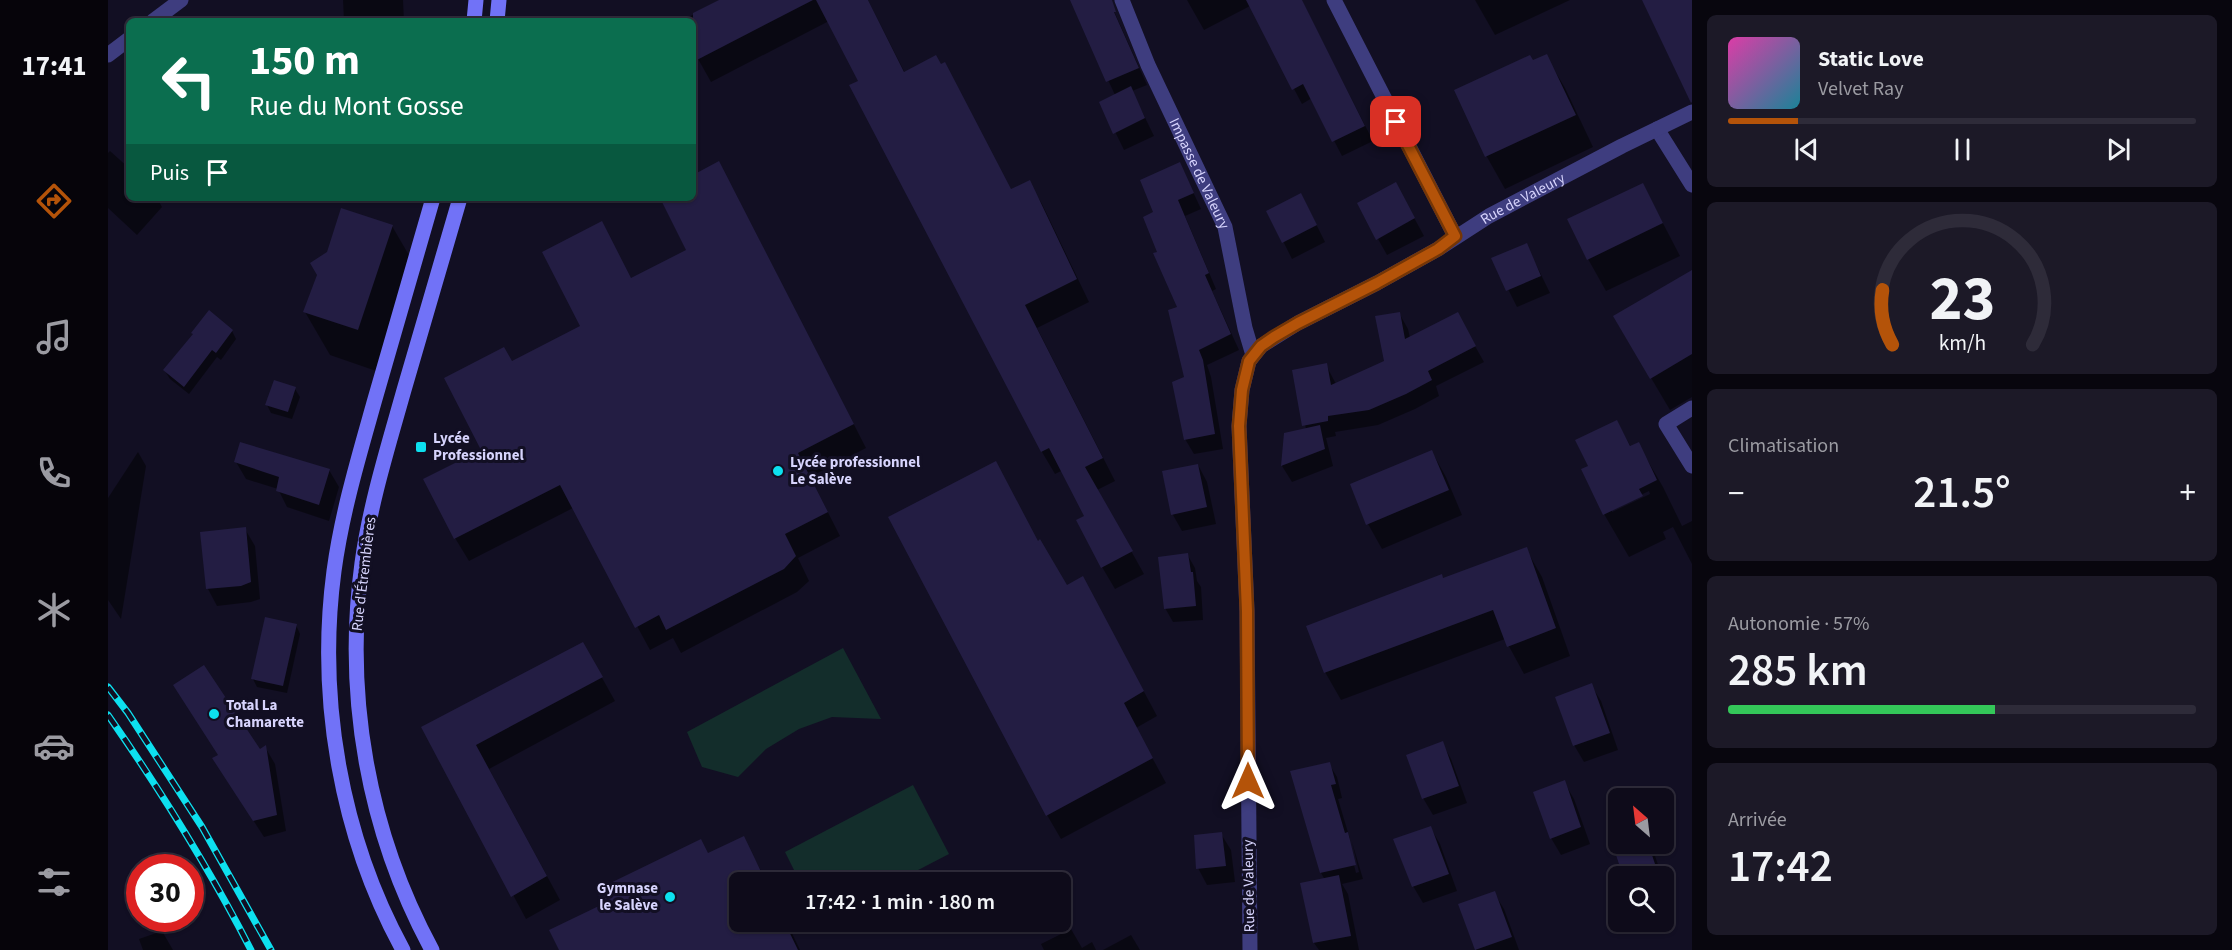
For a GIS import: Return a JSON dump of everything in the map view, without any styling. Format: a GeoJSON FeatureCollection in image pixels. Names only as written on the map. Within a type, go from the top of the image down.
{"type":"FeatureCollection","features":[{"type":"Feature","properties":{"kind":"main road"},"geometry":{"type":"LineString","coordinates":[[474,18],[476,0]]}},
{"type":"Feature","properties":{"kind":"main road"},"geometry":{"type":"LineString","coordinates":[[497,18],[500,0]]}},
{"type":"Feature","properties":{"kind":"main road","name":"Rue d'Étrembières"},"geometry":{"type":"LineString","coordinates":[[403,950],[369,875],[346,797],[333,722],[329,621],[334,573],[347,501],[432,201]]}},
{"type":"Feature","properties":{"kind":"main road","name":"Rue d'Étrembières"},"geometry":{"type":"LineString","coordinates":[[432,950],[403,890],[378,815],[366,765],[356,677],[358,599],[366,539],[383,463],[459,201]]}},
{"type":"Feature","properties":{"kind":"street"},"geometry":{"type":"LineString","coordinates":[[157,18],[181,0]]}},
{"type":"Feature","properties":{"kind":"street","name":"Impasse de Valeury"},"geometry":{"type":"LineString","coordinates":[[1122,0],[1148,65],[1225,227],[1245,328],[1253,354]]}},
{"type":"Feature","properties":{"kind":"street"},"geometry":{"type":"LineString","coordinates":[[1334,0],[1455,236]]}},
{"type":"Feature","properties":{"kind":"street"},"geometry":{"type":"LineString","coordinates":[[108,56],[126,41]]}},
{"type":"Feature","properties":{"kind":"street","name":"Rue de Valeury"},"geometry":{"type":"LineString","coordinates":[[1250,950],[1247,611],[1239,426],[1244,380],[1249,361],[1261,346],[1298,323],[1438,249],[1489,216],[1692,112]]}},
{"type":"Feature","properties":{"kind":"street"},"geometry":{"type":"LineString","coordinates":[[1657,129],[1692,185]]}},
{"type":"Feature","properties":{"kind":"street"},"geometry":{"type":"LineString","coordinates":[[1692,408],[1666,423],[1692,466]]}},
{"type":"Feature","properties":{"kind":"green space"},"geometry":{"type":"Polygon","coordinates":[[[843,648],[881,719],[832,717],[799,729],[766,749],[738,777],[702,767],[687,732],[843,648]]]}},
{"type":"Feature","properties":{"kind":"green space"},"geometry":{"type":"Polygon","coordinates":[[[913,785],[949,854],[914,872],[795,872],[785,852],[913,785]]]}},
{"type":"Feature","properties":{"kind":"building"},"geometry":{"type":"Polygon","coordinates":[[[719,0],[813,0],[696,60],[696,18],[693,18],[693,13],[719,0]]]}},
{"type":"Feature","properties":{"kind":"building"},"geometry":{"type":"Polygon","coordinates":[[[816,0],[868,0],[904,72],[936,55],[941,64],[945,62],[1011,189],[1030,180],[1077,279],[1025,305],[1103,458],[1085,467],[1133,551],[1101,568],[1076,520],[1084,516],[1049,448],[1041,452],[849,85],[858,81],[816,0]]]}},
{"type":"Feature","properties":{"kind":"building"},"geometry":{"type":"Polygon","coordinates":[[[1070,0],[1112,0],[1116,12],[1114,12],[1139,68],[1106,82],[1070,0]]]}},
{"type":"Feature","properties":{"kind":"building"},"geometry":{"type":"Polygon","coordinates":[[[1246,0],[1302,0],[1365,126],[1332,142],[1303,84],[1292,90],[1246,0]]]}},
{"type":"Feature","properties":{"kind":"building"},"geometry":{"type":"Polygon","coordinates":[[[1642,0],[1692,0],[1691,103],[1642,0]]]}},
{"type":"Feature","properties":{"kind":"building"},"geometry":{"type":"Polygon","coordinates":[[[1547,54],[1576,115],[1485,157],[1454,90],[1530,55],[1533,60],[1547,54]]]}},
{"type":"Feature","properties":{"kind":"building"},"geometry":{"type":"Polygon","coordinates":[[[1131,86],[1145,118],[1113,134],[1099,102],[1131,86]]]}},
{"type":"Feature","properties":{"kind":"building"},"geometry":{"type":"Polygon","coordinates":[[[719,161],[854,424],[798,453],[828,512],[785,534],[796,556],[784,569],[666,630],[659,615],[635,628],[560,485],[454,539],[423,479],[481,450],[444,378],[504,347],[512,361],[580,326],[542,252],[602,221],[631,278],[686,250],[662,201],[696,201],[696,173],[719,161]]]}},
{"type":"Feature","properties":{"kind":"building"},"geometry":{"type":"Polygon","coordinates":[[[1180,162],[1194,193],[1178,200],[1209,273],[1205,275],[1231,334],[1199,350],[1203,360],[1215,434],[1184,440],[1172,382],[1184,377],[1168,310],[1177,307],[1153,253],[1157,252],[1143,217],[1153,212],[1140,180],[1180,162]]]}},
{"type":"Feature","properties":{"kind":"building"},"geometry":{"type":"Polygon","coordinates":[[[1396,182],[1415,218],[1376,240],[1357,203],[1396,182]]]}},
{"type":"Feature","properties":{"kind":"building"},"geometry":{"type":"Polygon","coordinates":[[[1643,183],[1663,223],[1587,260],[1567,219],[1643,183]]]}},
{"type":"Feature","properties":{"kind":"building"},"geometry":{"type":"Polygon","coordinates":[[[1301,193],[1317,225],[1282,243],[1266,211],[1301,193]]]}},
{"type":"Feature","properties":{"kind":"building"},"geometry":{"type":"Polygon","coordinates":[[[341,208],[393,225],[358,330],[303,312],[317,275],[310,263],[327,252],[341,208]]]}},
{"type":"Feature","properties":{"kind":"building"},"geometry":{"type":"Polygon","coordinates":[[[1527,243],[1541,276],[1506,291],[1491,258],[1527,243]]]}},
{"type":"Feature","properties":{"kind":"building"},"geometry":{"type":"Polygon","coordinates":[[[1692,270],[1692,354],[1650,379],[1613,316],[1692,270]]]}},
{"type":"Feature","properties":{"kind":"building"},"geometry":{"type":"Polygon","coordinates":[[[209,310],[233,330],[216,353],[212,350],[184,387],[163,370],[193,334],[191,333],[209,310]]]}},
{"type":"Feature","properties":{"kind":"building"},"geometry":{"type":"Polygon","coordinates":[[[1400,312],[1405,339],[1458,312],[1476,346],[1428,371],[1432,380],[1406,394],[1369,410],[1328,416],[1328,421],[1302,426],[1292,370],[1327,363],[1331,385],[1384,361],[1375,316],[1400,312]]]}},
{"type":"Feature","properties":{"kind":"building"},"geometry":{"type":"Polygon","coordinates":[[[274,380],[296,387],[288,412],[265,405],[274,380]]]}},
{"type":"Feature","properties":{"kind":"building"},"geometry":{"type":"Polygon","coordinates":[[[1617,420],[1630,446],[1639,442],[1657,480],[1639,489],[1643,496],[1603,515],[1581,469],[1588,466],[1575,440],[1617,420]]]}},
{"type":"Feature","properties":{"kind":"building"},"geometry":{"type":"Polygon","coordinates":[[[1320,425],[1325,449],[1281,466],[1284,433],[1320,425]]]}},
{"type":"Feature","properties":{"kind":"building"},"geometry":{"type":"Polygon","coordinates":[[[240,442],[330,469],[319,505],[276,491],[279,477],[234,462],[240,442]]]}},
{"type":"Feature","properties":{"kind":"building"},"geometry":{"type":"Polygon","coordinates":[[[1432,450],[1449,490],[1366,525],[1350,484],[1432,450]]]}},
{"type":"Feature","properties":{"kind":"building"},"geometry":{"type":"Polygon","coordinates":[[[996,461],[1038,541],[1040,539],[1067,585],[1083,576],[1144,691],[1124,703],[1153,758],[1046,816],[888,517],[996,461]]]}},
{"type":"Feature","properties":{"kind":"building"},"geometry":{"type":"Polygon","coordinates":[[[1198,464],[1207,507],[1171,515],[1162,471],[1198,464]]]}},
{"type":"Feature","properties":{"kind":"building"},"geometry":{"type":"Polygon","coordinates":[[[246,527],[251,582],[241,586],[206,589],[200,532],[246,527]]]}},
{"type":"Feature","properties":{"kind":"building"},"geometry":{"type":"Polygon","coordinates":[[[1527,547],[1556,628],[1507,647],[1493,610],[1324,673],[1306,626],[1442,574],[1443,578],[1527,547]]]}},
{"type":"Feature","properties":{"kind":"building"},"geometry":{"type":"Polygon","coordinates":[[[1188,553],[1191,572],[1193,572],[1196,606],[1164,609],[1158,557],[1188,553]]]}},
{"type":"Feature","properties":{"kind":"building"},"geometry":{"type":"Polygon","coordinates":[[[265,617],[297,624],[283,686],[251,679],[265,617]]]}},
{"type":"Feature","properties":{"kind":"building"},"geometry":{"type":"Polygon","coordinates":[[[583,642],[603,677],[476,745],[547,876],[511,897],[421,727],[583,642]]]}},
{"type":"Feature","properties":{"kind":"building"},"geometry":{"type":"Polygon","coordinates":[[[204,665],[260,749],[266,745],[277,815],[253,821],[212,758],[218,755],[173,685],[204,665]]]}},
{"type":"Feature","properties":{"kind":"building"},"geometry":{"type":"Polygon","coordinates":[[[1592,683],[1610,733],[1573,746],[1555,697],[1592,683]]]}},
{"type":"Feature","properties":{"kind":"building"},"geometry":{"type":"Polygon","coordinates":[[[1443,741],[1459,786],[1422,799],[1406,755],[1443,741]]]}},
{"type":"Feature","properties":{"kind":"building"},"geometry":{"type":"Polygon","coordinates":[[[1330,762],[1336,784],[1331,785],[1345,833],[1348,832],[1356,865],[1320,873],[1290,771],[1330,762]]]}},
{"type":"Feature","properties":{"kind":"building"},"geometry":{"type":"Polygon","coordinates":[[[1565,780],[1581,827],[1550,839],[1533,792],[1565,780]]]}},
{"type":"Feature","properties":{"kind":"building"},"geometry":{"type":"Polygon","coordinates":[[[1431,826],[1449,874],[1412,887],[1393,839],[1431,826]]]}},
{"type":"Feature","properties":{"kind":"building"},"geometry":{"type":"Polygon","coordinates":[[[1222,832],[1226,866],[1196,869],[1194,835],[1222,832]]]}},
{"type":"Feature","properties":{"kind":"building","name":"Gymnase le Salève"},"geometry":{"type":"Polygon","coordinates":[[[744,836],[761,872],[729,872],[729,932],[789,932],[798,950],[559,950],[549,930],[603,904],[596,890],[701,839],[708,853],[744,836]]]}},
{"type":"Feature","properties":{"kind":"building"},"geometry":{"type":"Polygon","coordinates":[[[1616,854],[1652,854],[1656,866],[1620,866],[1616,854]]]}},
{"type":"Feature","properties":{"kind":"building"},"geometry":{"type":"Polygon","coordinates":[[[1339,875],[1351,936],[1313,943],[1300,883],[1339,875]]]}},
{"type":"Feature","properties":{"kind":"building"},"geometry":{"type":"Polygon","coordinates":[[[1495,891],[1512,937],[1475,950],[1458,904],[1495,891]]]}},
{"type":"Feature","properties":{"kind":"railway"},"geometry":{"type":"LineString","coordinates":[[108,687],[128,713],[202,827],[271,950]]}},
{"type":"Feature","properties":{"kind":"railway"},"geometry":{"type":"LineString","coordinates":[[108,715],[184,830],[251,950]]}},
{"type":"Feature","properties":{"kind":"place","name":"Lycée Professionnel"},"geometry":{"type":"Point","coordinates":[421,447]}},
{"type":"Feature","properties":{"kind":"place","name":"Lycée professionnel Le Salève"},"geometry":{"type":"Point","coordinates":[778,471]}},
{"type":"Feature","properties":{"kind":"place","name":"Total La Chamarette"},"geometry":{"type":"Point","coordinates":[214,714]}},
{"type":"Feature","properties":{"kind":"place","name":"Gymnase le Salève"},"geometry":{"type":"Point","coordinates":[670,897]}},
{"type":"Feature","properties":{"kind":"route"},"geometry":{"type":"LineString","coordinates":[[1248,781],[1247,611],[1239,426],[1246,370],[1253,354],[1274,337],[1438,249],[1455,236],[1396,122]]}}]}
